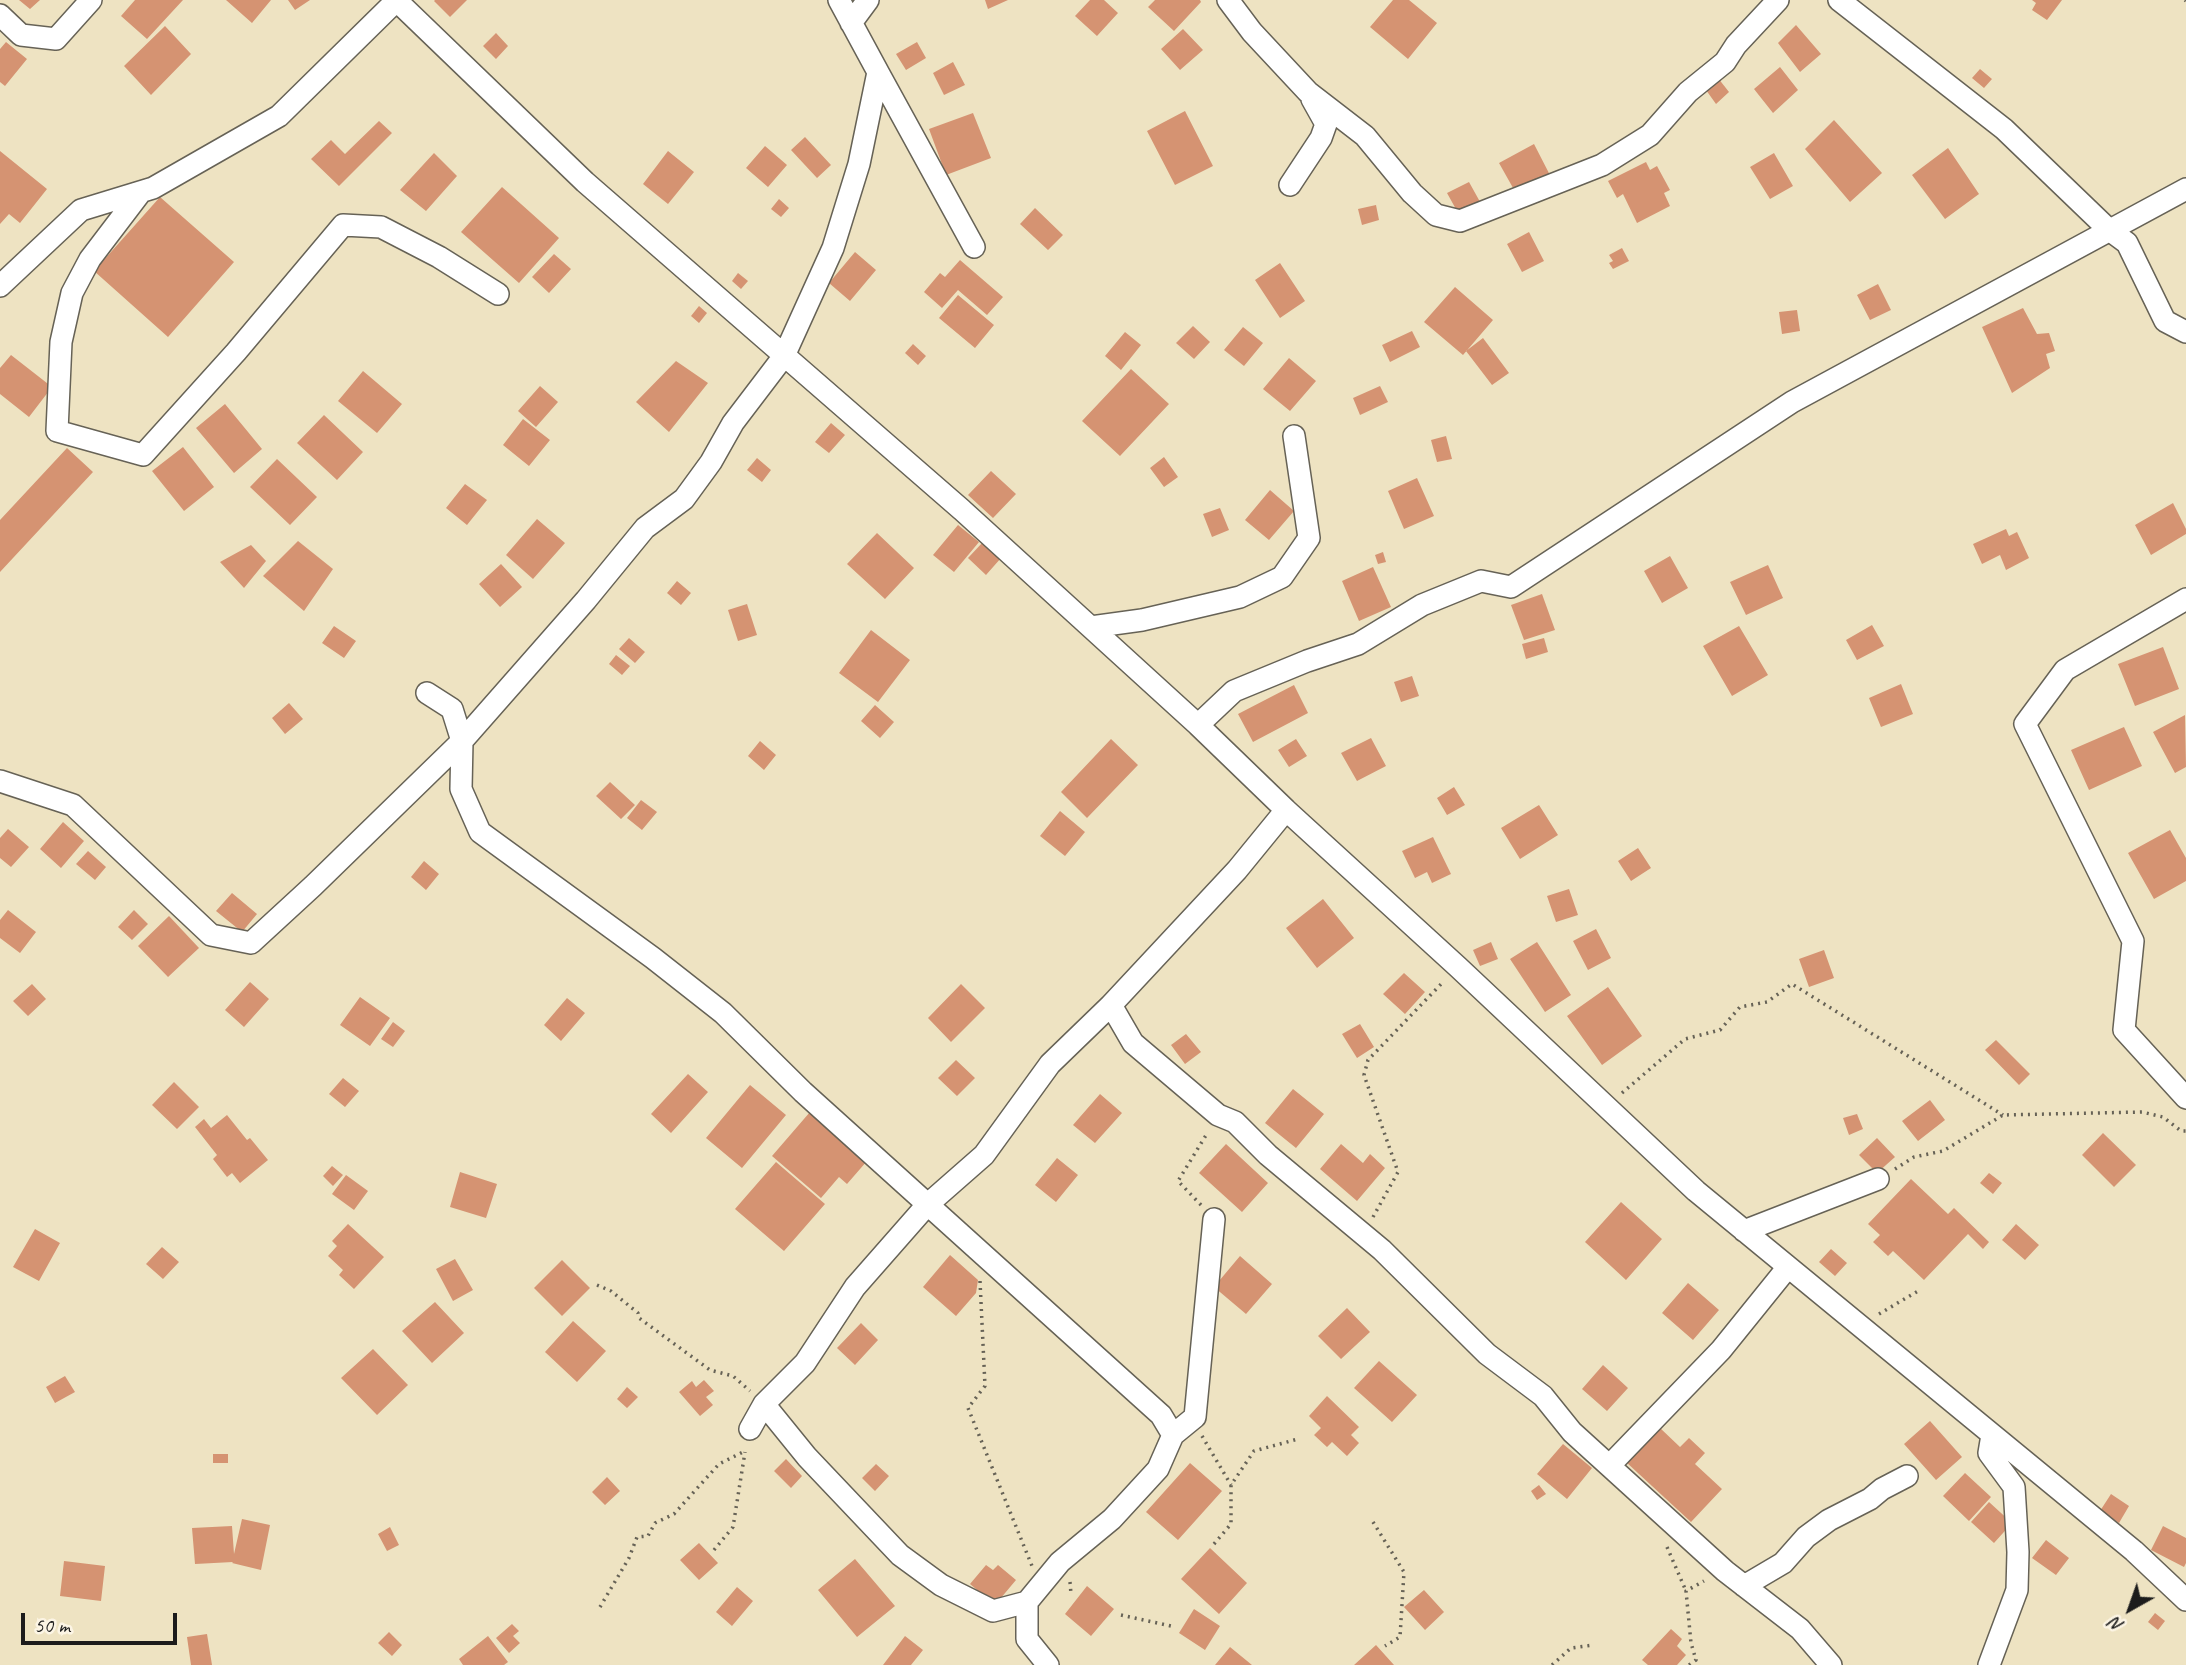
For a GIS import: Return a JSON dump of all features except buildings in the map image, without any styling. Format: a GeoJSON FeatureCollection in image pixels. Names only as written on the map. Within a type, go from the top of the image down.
{"type":"FeatureCollection","features":[{"type":"Feature","properties":{"kind":"street"},"geometry":{"type":"LineString","coordinates":[[0,15],[21,35],[56,39],[91,0]]}},
{"type":"Feature","properties":{"kind":"street"},"geometry":{"type":"LineString","coordinates":[[0,286],[81,209],[153,188],[279,116],[396,0],[585,182],[961,510],[1198,725],[1696,1191],[2134,1551],[2186,1600]]}},
{"type":"Feature","properties":{"kind":"street"},"geometry":{"type":"LineString","coordinates":[[839,0],[974,247]]}},
{"type":"Feature","properties":{"kind":"street"},"geometry":{"type":"LineString","coordinates":[[851,23],[868,0]]}},
{"type":"Feature","properties":{"kind":"street"},"geometry":{"type":"LineString","coordinates":[[1228,0],[1252,32],[1308,93],[1365,136],[1412,192],[1436,215],[1460,221],[1602,165],[1650,135],[1688,92],[1725,62],[1736,45],[1778,0]]}},
{"type":"Feature","properties":{"kind":"street"},"geometry":{"type":"LineString","coordinates":[[1839,0],[2004,129],[2108,229],[2127,243],[2165,320],[2186,332]]}},
{"type":"Feature","properties":{"kind":"street"},"geometry":{"type":"LineString","coordinates":[[0,781],[73,805],[211,935],[251,943],[463,741],[645,528],[684,499],[711,462],[733,423],[784,356],[833,248],[859,164],[878,72]]}},
{"type":"Feature","properties":{"kind":"street"},"geometry":{"type":"LineString","coordinates":[[1290,185],[1321,138],[1326,124],[1308,93]]}},
{"type":"Feature","properties":{"kind":"street"},"geometry":{"type":"LineString","coordinates":[[1198,725],[1234,691],[1307,661],[1358,645],[1422,604],[1481,581],[1511,587],[1792,402],[2186,189]]}},
{"type":"Feature","properties":{"kind":"street"},"geometry":{"type":"LineString","coordinates":[[141,192],[90,259],[72,293],[61,342],[57,431],[143,455],[236,352],[343,225],[381,227],[439,257],[498,294]]}},
{"type":"Feature","properties":{"kind":"street"},"geometry":{"type":"LineString","coordinates":[[1090,627],[1142,620],[1240,597],[1283,577],[1309,538],[1294,436]]}},
{"type":"Feature","properties":{"kind":"street"},"geometry":{"type":"LineString","coordinates":[[2186,599],[2065,670],[2025,724],[2133,941],[2124,1030],[2186,1098]]}},
{"type":"Feature","properties":{"kind":"street"},"geometry":{"type":"LineString","coordinates":[[427,693],[452,709],[463,741],[461,789],[480,832],[653,958],[723,1013],[803,1092],[1161,1415],[1173,1435]]}},
{"type":"Feature","properties":{"kind":"street"},"geometry":{"type":"LineString","coordinates":[[750,1429],[764,1404],[805,1363],[855,1287],[928,1206],[984,1155],[1050,1063],[1111,1005],[1237,870],[1286,810]]}},
{"type":"Feature","properties":{"kind":"street"},"geometry":{"type":"LineString","coordinates":[[1111,1005],[1133,1043],[1218,1115],[1235,1122],[1268,1155],[1382,1250],[1487,1353],[1543,1396],[1572,1432],[1725,1571],[1800,1629],[1831,1665]]}},
{"type":"Feature","properties":{"kind":"street"},"geometry":{"type":"LineString","coordinates":[[1744,1231],[1878,1179]]}},
{"type":"Feature","properties":{"kind":"street"},"geometry":{"type":"LineString","coordinates":[[764,1404],[807,1457],[900,1555],[941,1584],[992,1611],[1027,1602],[1060,1562],[1112,1519],[1158,1469],[1173,1435],[1195,1417],[1214,1219]]}},
{"type":"Feature","properties":{"kind":"street"},"geometry":{"type":"LineString","coordinates":[[1610,1465],[1721,1350],[1788,1267]]}},
{"type":"Feature","properties":{"kind":"street"},"geometry":{"type":"LineString","coordinates":[[1989,1665],[2017,1590],[2018,1552],[2014,1487],[1989,1454],[1992,1435]]}},
{"type":"Feature","properties":{"kind":"street"},"geometry":{"type":"LineString","coordinates":[[1744,1586],[1783,1563],[1806,1537],[1829,1520],[1907,1476]]}},
{"type":"Feature","properties":{"kind":"street"},"geometry":{"type":"LineString","coordinates":[[1027,1602],[1027,1639],[1048,1665]]}},
{"type":"Feature","properties":{"kind":"path"},"geometry":{"type":"LineString","coordinates":[[1363,1234],[1398,1172],[1364,1075],[1368,1060],[1458,967]]}},
{"type":"Feature","properties":{"kind":"path"},"geometry":{"type":"LineString","coordinates":[[1606,1107],[1685,1039],[1720,1030],[1740,1007],[1767,1002],[1791,984],[2003,1115]]}},
{"type":"Feature","properties":{"kind":"path"},"geometry":{"type":"LineString","coordinates":[[1878,1179],[1914,1157],[1943,1151],[2003,1115],[2142,1112],[2163,1117],[2186,1131]]}},
{"type":"Feature","properties":{"kind":"path"},"geometry":{"type":"LineString","coordinates":[[1214,1219],[1178,1181],[1218,1115]]}},
{"type":"Feature","properties":{"kind":"path"},"geometry":{"type":"LineString","coordinates":[[980,1251],[985,1386],[968,1408],[1031,1566],[1047,1578]]}},
{"type":"Feature","properties":{"kind":"path"},"geometry":{"type":"LineString","coordinates":[[597,1285],[611,1291],[638,1313],[639,1318],[710,1370],[733,1376],[764,1404]]}},
{"type":"Feature","properties":{"kind":"path"},"geometry":{"type":"LineString","coordinates":[[1859,1325],[1918,1291]]}},
{"type":"Feature","properties":{"kind":"path"},"geometry":{"type":"LineString","coordinates":[[1195,1417],[1206,1446],[1231,1485],[1231,1524],[1214,1544]]}},
{"type":"Feature","properties":{"kind":"path"},"geometry":{"type":"LineString","coordinates":[[714,1550],[733,1527],[750,1429]]}},
{"type":"Feature","properties":{"kind":"path"},"geometry":{"type":"LineString","coordinates":[[1231,1485],[1254,1451],[1298,1439]]}},
{"type":"Feature","properties":{"kind":"path"},"geometry":{"type":"LineString","coordinates":[[600,1607],[629,1558],[637,1537],[648,1536],[655,1523],[674,1514],[719,1464],[745,1451]]}},
{"type":"Feature","properties":{"kind":"path"},"geometry":{"type":"LineString","coordinates":[[1373,1522],[1404,1572],[1400,1637],[1385,1646]]}},
{"type":"Feature","properties":{"kind":"path"},"geometry":{"type":"LineString","coordinates":[[1689,1665],[1696,1660],[1691,1643],[1686,1591],[1725,1571]]}},
{"type":"Feature","properties":{"kind":"path"},"geometry":{"type":"LineString","coordinates":[[1121,1615],[1171,1626]]}},
{"type":"Feature","properties":{"kind":"path"},"geometry":{"type":"LineString","coordinates":[[1552,1665],[1571,1648],[1594,1645]]}}]}
